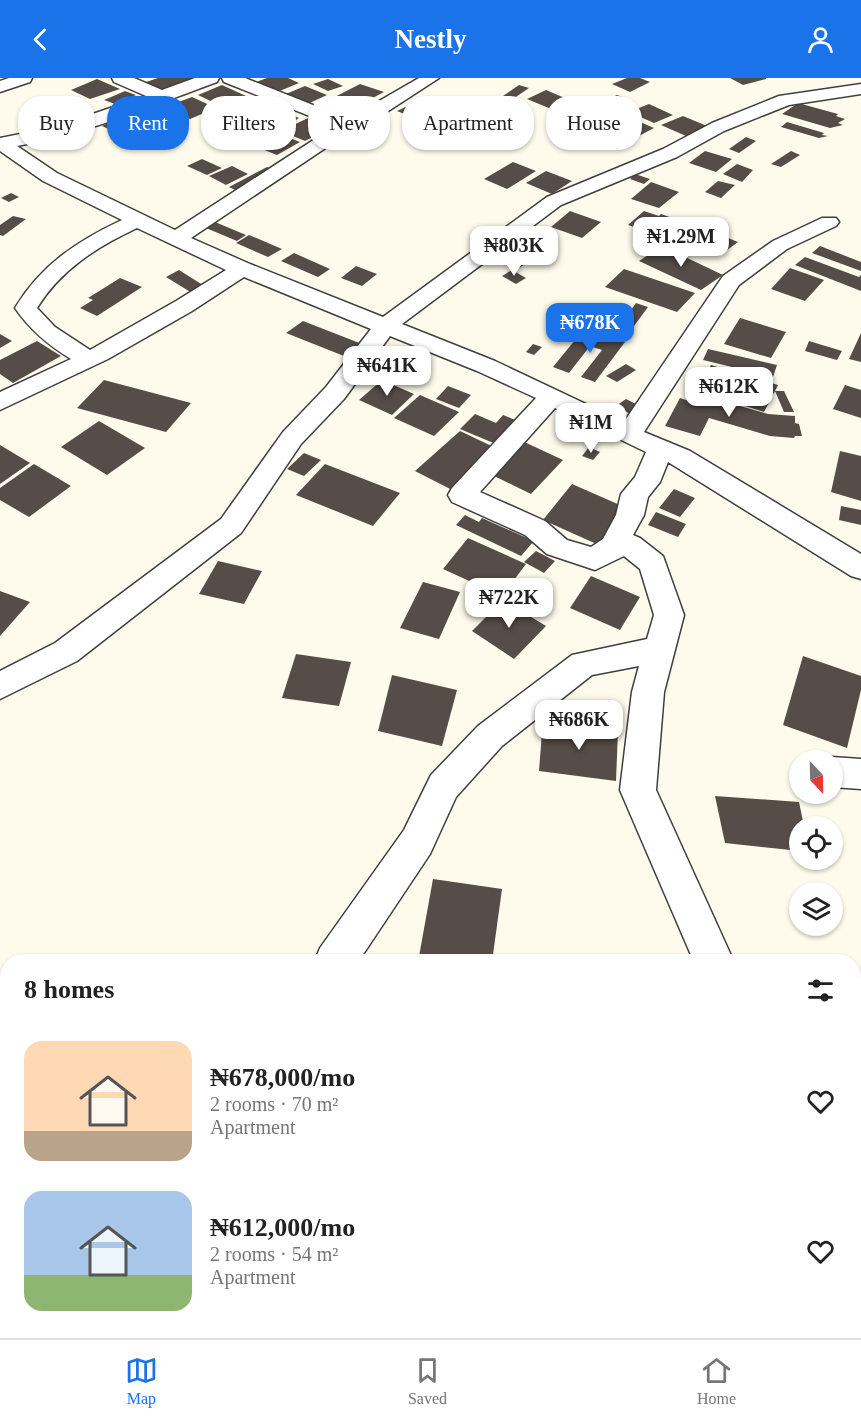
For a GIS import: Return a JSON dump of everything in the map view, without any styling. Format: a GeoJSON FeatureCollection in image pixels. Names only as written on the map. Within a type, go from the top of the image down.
{"type":"FeatureCollection","features":[{"type":"Feature","properties":{"kind":"street"},"geometry":{"type":"LineString","coordinates":[[0,87],[24,78]]}},
{"type":"Feature","properties":{"kind":"street"},"geometry":{"type":"LineString","coordinates":[[120,78],[159,96],[211,78]]}},
{"type":"Feature","properties":{"kind":"street"},"geometry":{"type":"LineString","coordinates":[[231,78],[308,109]]}},
{"type":"Feature","properties":{"kind":"street"},"geometry":{"type":"LineString","coordinates":[[390,103],[431,78]]}},
{"type":"Feature","properties":{"kind":"street"},"geometry":{"type":"LineString","coordinates":[[0,686],[66,652],[231,526],[292,438],[335,393],[385,326],[554,201],[670,153],[718,127],[794,98],[861,89]]}},
{"type":"Feature","properties":{"kind":"street"},"geometry":{"type":"LineString","coordinates":[[794,98],[817,103],[861,105]]}},
{"type":"Feature","properties":{"kind":"street"},"geometry":{"type":"LineString","coordinates":[[0,144],[85,126],[107,117]]}},
{"type":"Feature","properties":{"kind":"street"},"geometry":{"type":"LineString","coordinates":[[0,144],[50,177],[176,239],[242,269],[486,366],[629,435],[681,457],[861,568]]}},
{"type":"Feature","properties":{"kind":"street"},"geometry":{"type":"LineString","coordinates":[[176,239],[310,150]]}},
{"type":"Feature","properties":{"kind":"street"},"geometry":{"type":"LineString","coordinates":[[89,360],[45,331],[26,308],[35,290],[51,273],[85,247],[138,220]]}},
{"type":"Feature","properties":{"kind":"street"},"geometry":{"type":"LineString","coordinates":[[629,435],[731,281],[780,245],[829,222]]}},
{"type":"Feature","properties":{"kind":"street"},"geometry":{"type":"LineString","coordinates":[[0,402],[89,360],[184,306],[242,269]]}},
{"type":"Feature","properties":{"kind":"street"},"geometry":{"type":"LineString","coordinates":[[552,396],[462,495],[535,528],[557,547],[595,559],[613,546],[630,515],[635,494],[646,482],[661,448]]}},
{"type":"Feature","properties":{"kind":"street"},"geometry":{"type":"LineString","coordinates":[[613,546],[630,545],[652,564],[669,615],[648,692],[638,790],[710,954]]}},
{"type":"Feature","properties":{"kind":"street"},"geometry":{"type":"LineString","coordinates":[[340,954],[417,842],[443,786],[490,736],[584,664],[660,650]]}},
{"type":"Feature","properties":{"kind":"street"},"geometry":{"type":"LineString","coordinates":[[843,773],[861,774]]}},
{"type":"Feature","properties":{"kind":"building"},"geometry":{"type":"Polygon","coordinates":[[[158,78],[201,78],[165,92],[146,82],[158,78]]]}},
{"type":"Feature","properties":{"kind":"building"},"geometry":{"type":"Polygon","coordinates":[[[267,78],[288,78],[299,83],[275,93],[253,83],[267,78]]]}},
{"type":"Feature","properties":{"kind":"building"},"geometry":{"type":"Polygon","coordinates":[[[627,78],[640,78],[650,82],[630,92],[612,84],[627,78]]]}},
{"type":"Feature","properties":{"kind":"building"},"geometry":{"type":"Polygon","coordinates":[[[730,78],[766,78],[766,79],[743,85],[730,78]]]}},
{"type":"Feature","properties":{"kind":"building"},"geometry":{"type":"Polygon","coordinates":[[[97,79],[120,89],[95,97],[84,96],[71,90],[97,79]]]}},
{"type":"Feature","properties":{"kind":"building"},"geometry":{"type":"Polygon","coordinates":[[[328,79],[343,86],[328,91],[313,84],[328,79]]]}},
{"type":"Feature","properties":{"kind":"building"},"geometry":{"type":"Polygon","coordinates":[[[360,84],[384,92],[376,96],[337,96],[360,84]]]}},
{"type":"Feature","properties":{"kind":"building"},"geometry":{"type":"Polygon","coordinates":[[[222,85],[246,96],[201,96],[198,95],[222,85]]]}},
{"type":"Feature","properties":{"kind":"building"},"geometry":{"type":"Polygon","coordinates":[[[519,85],[529,88],[517,96],[503,96],[519,85]]]}},
{"type":"Feature","properties":{"kind":"building"},"geometry":{"type":"Polygon","coordinates":[[[305,86],[327,95],[308,96],[308,104],[303,106],[296,103],[296,96],[281,96],[305,86]]]}},
{"type":"Feature","properties":{"kind":"building"},"geometry":{"type":"Polygon","coordinates":[[[546,90],[560,96],[546,96],[546,107],[534,102],[533,96],[546,90]]]}},
{"type":"Feature","properties":{"kind":"building"},"geometry":{"type":"Polygon","coordinates":[[[125,91],[136,95],[134,96],[113,96],[125,91]]]}},
{"type":"Feature","properties":{"kind":"building"},"geometry":{"type":"Polygon","coordinates":[[[192,97],[201,101],[201,114],[190,119],[189,119],[189,98],[192,97]]]}},
{"type":"Feature","properties":{"kind":"building"},"geometry":{"type":"Polygon","coordinates":[[[798,103],[838,114],[836,116],[845,119],[838,123],[843,125],[830,128],[782,114],[798,103]]]}},
{"type":"Feature","properties":{"kind":"building"},"geometry":{"type":"Polygon","coordinates":[[[649,104],[673,115],[654,123],[642,118],[642,107],[649,104]]]}},
{"type":"Feature","properties":{"kind":"building"},"geometry":{"type":"Polygon","coordinates":[[[683,116],[707,126],[686,136],[661,125],[683,116]]]}},
{"type":"Feature","properties":{"kind":"building"},"geometry":{"type":"Polygon","coordinates":[[[308,118],[308,139],[305,141],[296,137],[296,124],[308,118]]]}},
{"type":"Feature","properties":{"kind":"building"},"geometry":{"type":"Polygon","coordinates":[[[787,122],[828,136],[819,138],[781,127],[787,122]]]}},
{"type":"Feature","properties":{"kind":"building"},"geometry":{"type":"Polygon","coordinates":[[[642,123],[654,128],[642,134],[642,123]]]}},
{"type":"Feature","properties":{"kind":"building"},"geometry":{"type":"Polygon","coordinates":[[[746,137],[756,141],[739,153],[729,149],[746,137]]]}},
{"type":"Feature","properties":{"kind":"building"},"geometry":{"type":"Polygon","coordinates":[[[265,150],[286,150],[277,155],[265,150]]]}},
{"type":"Feature","properties":{"kind":"building"},"geometry":{"type":"Polygon","coordinates":[[[705,151],[732,159],[716,172],[689,163],[705,151]]]}},
{"type":"Feature","properties":{"kind":"building"},"geometry":{"type":"Polygon","coordinates":[[[791,151],[800,155],[781,167],[771,164],[791,151]]]}},
{"type":"Feature","properties":{"kind":"building"},"geometry":{"type":"Polygon","coordinates":[[[202,159],[222,168],[207,175],[187,166],[202,159]]]}},
{"type":"Feature","properties":{"kind":"building"},"geometry":{"type":"Polygon","coordinates":[[[513,162],[536,171],[507,189],[484,179],[513,162]]]}},
{"type":"Feature","properties":{"kind":"building"},"geometry":{"type":"Polygon","coordinates":[[[737,164],[753,170],[742,182],[723,174],[737,164]]]}},
{"type":"Feature","properties":{"kind":"building"},"geometry":{"type":"Polygon","coordinates":[[[232,166],[248,174],[226,185],[209,176],[232,166]]]}},
{"type":"Feature","properties":{"kind":"building"},"geometry":{"type":"Polygon","coordinates":[[[267,167],[277,171],[239,192],[229,187],[267,167]]]}},
{"type":"Feature","properties":{"kind":"building"},"geometry":{"type":"Polygon","coordinates":[[[546,171],[572,181],[552,194],[526,183],[546,171]]]}},
{"type":"Feature","properties":{"kind":"building"},"geometry":{"type":"Polygon","coordinates":[[[635,174],[650,179],[644,184],[630,179],[635,174]]]}},
{"type":"Feature","properties":{"kind":"building"},"geometry":{"type":"Polygon","coordinates":[[[718,181],[735,185],[721,198],[705,192],[718,181]]]}},
{"type":"Feature","properties":{"kind":"building"},"geometry":{"type":"Polygon","coordinates":[[[651,182],[679,192],[659,208],[631,199],[651,182]]]}},
{"type":"Feature","properties":{"kind":"building"},"geometry":{"type":"Polygon","coordinates":[[[11,193],[19,197],[9,202],[1,198],[11,193]]]}},
{"type":"Feature","properties":{"kind":"building"},"geometry":{"type":"Polygon","coordinates":[[[570,211],[601,222],[582,238],[551,227],[570,211]]]}},
{"type":"Feature","properties":{"kind":"building"},"geometry":{"type":"Polygon","coordinates":[[[644,211],[675,219],[658,235],[628,225],[644,211]]]}},
{"type":"Feature","properties":{"kind":"building"},"geometry":{"type":"Polygon","coordinates":[[[13,216],[26,219],[3,236],[0,235],[0,225],[13,216]]]}},
{"type":"Feature","properties":{"kind":"building"},"geometry":{"type":"Polygon","coordinates":[[[215,222],[246,235],[237,241],[206,228],[215,222]]]}},
{"type":"Feature","properties":{"kind":"building"},"geometry":{"type":"Polygon","coordinates":[[[716,233],[738,242],[719,256],[697,246],[716,233]]]}},
{"type":"Feature","properties":{"kind":"building"},"geometry":{"type":"Polygon","coordinates":[[[249,235],[282,249],[268,257],[236,243],[249,235]]]}},
{"type":"Feature","properties":{"kind":"building"},"geometry":{"type":"Polygon","coordinates":[[[662,246],[723,275],[701,290],[639,261],[662,246]]]}},
{"type":"Feature","properties":{"kind":"building"},"geometry":{"type":"Polygon","coordinates":[[[820,246],[861,262],[861,271],[812,253],[820,246]]]}},
{"type":"Feature","properties":{"kind":"building"},"geometry":{"type":"Polygon","coordinates":[[[509,250],[531,260],[519,268],[497,258],[509,250]]]}},
{"type":"Feature","properties":{"kind":"building"},"geometry":{"type":"Polygon","coordinates":[[[294,253],[330,269],[318,277],[281,261],[294,253]]]}},
{"type":"Feature","properties":{"kind":"building"},"geometry":{"type":"Polygon","coordinates":[[[805,257],[859,277],[861,275],[861,291],[795,265],[805,257]]]}},
{"type":"Feature","properties":{"kind":"building"},"geometry":{"type":"Polygon","coordinates":[[[356,266],[377,274],[362,286],[341,278],[356,266]]]}},
{"type":"Feature","properties":{"kind":"building"},"geometry":{"type":"Polygon","coordinates":[[[790,268],[824,280],[805,301],[771,289],[790,268]]]}},
{"type":"Feature","properties":{"kind":"building"},"geometry":{"type":"Polygon","coordinates":[[[624,269],[695,293],[677,312],[605,287],[624,269]]]}},
{"type":"Feature","properties":{"kind":"building"},"geometry":{"type":"Polygon","coordinates":[[[179,270],[206,287],[192,293],[166,277],[179,270]]]}},
{"type":"Feature","properties":{"kind":"building"},"geometry":{"type":"Polygon","coordinates":[[[512,270],[526,278],[516,284],[502,276],[512,270]]]}},
{"type":"Feature","properties":{"kind":"building"},"geometry":{"type":"Polygon","coordinates":[[[120,278],[142,287],[97,316],[80,308],[93,300],[88,298],[120,278]]]}},
{"type":"Feature","properties":{"kind":"building"},"geometry":{"type":"Polygon","coordinates":[[[636,303],[648,307],[626,337],[587,325],[602,305],[629,313],[636,303]]]}},
{"type":"Feature","properties":{"kind":"building"},"geometry":{"type":"Polygon","coordinates":[[[740,318],[786,332],[771,358],[724,344],[740,318]]]}},
{"type":"Feature","properties":{"kind":"building"},"geometry":{"type":"Polygon","coordinates":[[[303,321],[362,344],[349,358],[286,333],[303,321]]]}},
{"type":"Feature","properties":{"kind":"building"},"geometry":{"type":"Polygon","coordinates":[[[584,329],[625,342],[595,382],[581,377],[602,350],[590,346],[569,373],[553,367],[584,329]]]}},
{"type":"Feature","properties":{"kind":"building"},"geometry":{"type":"Polygon","coordinates":[[[861,333],[861,362],[849,359],[861,333]]]}},
{"type":"Feature","properties":{"kind":"building"},"geometry":{"type":"Polygon","coordinates":[[[0,334],[12,341],[0,348],[0,334]]]}},
{"type":"Feature","properties":{"kind":"building"},"geometry":{"type":"Polygon","coordinates":[[[37,341],[61,356],[13,383],[0,374],[0,360],[37,341]]]}},
{"type":"Feature","properties":{"kind":"building"},"geometry":{"type":"Polygon","coordinates":[[[809,341],[842,351],[837,360],[805,351],[809,341]]]}},
{"type":"Feature","properties":{"kind":"building"},"geometry":{"type":"Polygon","coordinates":[[[533,344],[542,347],[534,355],[526,352],[533,344]]]}},
{"type":"Feature","properties":{"kind":"building"},"geometry":{"type":"Polygon","coordinates":[[[708,349],[777,365],[773,377],[703,360],[708,349]]]}},
{"type":"Feature","properties":{"kind":"building"},"geometry":{"type":"Polygon","coordinates":[[[626,364],[636,370],[617,382],[606,376],[626,364]]]}},
{"type":"Feature","properties":{"kind":"building"},"geometry":{"type":"Polygon","coordinates":[[[711,365],[778,385],[764,412],[696,390],[711,365]]]}},
{"type":"Feature","properties":{"kind":"building"},"geometry":{"type":"Polygon","coordinates":[[[104,380],[191,403],[166,432],[77,408],[104,380]]]}},
{"type":"Feature","properties":{"kind":"building"},"geometry":{"type":"Polygon","coordinates":[[[382,380],[414,394],[392,415],[359,400],[382,380]]]}},
{"type":"Feature","properties":{"kind":"building"},"geometry":{"type":"Polygon","coordinates":[[[845,385],[861,390],[861,418],[833,409],[845,385]]]}},
{"type":"Feature","properties":{"kind":"building"},"geometry":{"type":"Polygon","coordinates":[[[448,386],[471,395],[459,408],[436,399],[448,386]]]}},
{"type":"Feature","properties":{"kind":"building"},"geometry":{"type":"Polygon","coordinates":[[[775,391],[784,391],[794,412],[784,412],[775,391]]]}},
{"type":"Feature","properties":{"kind":"building"},"geometry":{"type":"Polygon","coordinates":[[[690,392],[768,414],[795,416],[795,423],[799,424],[802,436],[794,438],[770,436],[709,418],[700,436],[665,426],[680,398],[686,400],[690,392]]]}},
{"type":"Feature","properties":{"kind":"building"},"geometry":{"type":"Polygon","coordinates":[[[420,395],[459,412],[434,436],[394,418],[420,395]]]}},
{"type":"Feature","properties":{"kind":"building"},"geometry":{"type":"Polygon","coordinates":[[[626,399],[642,407],[632,415],[616,406],[626,399]]]}},
{"type":"Feature","properties":{"kind":"building"},"geometry":{"type":"Polygon","coordinates":[[[475,414],[496,423],[503,415],[525,424],[503,447],[460,429],[475,414]]]}},
{"type":"Feature","properties":{"kind":"building"},"geometry":{"type":"Polygon","coordinates":[[[99,421],[145,448],[107,475],[61,447],[99,421]]]}},
{"type":"Feature","properties":{"kind":"building"},"geometry":{"type":"Polygon","coordinates":[[[460,431],[500,450],[456,492],[415,471],[460,431]]]}},
{"type":"Feature","properties":{"kind":"building"},"geometry":{"type":"Polygon","coordinates":[[[520,440],[563,460],[531,494],[488,473],[520,440]]]}},
{"type":"Feature","properties":{"kind":"building"},"geometry":{"type":"Polygon","coordinates":[[[0,445],[30,463],[0,484],[0,445]]]}},
{"type":"Feature","properties":{"kind":"building"},"geometry":{"type":"Polygon","coordinates":[[[589,447],[600,452],[593,460],[582,456],[589,447]]]}},
{"type":"Feature","properties":{"kind":"building"},"geometry":{"type":"Polygon","coordinates":[[[840,451],[861,456],[861,501],[831,492],[840,451]]]}},
{"type":"Feature","properties":{"kind":"building"},"geometry":{"type":"Polygon","coordinates":[[[304,453],[321,460],[304,476],[287,469],[304,453]]]}},
{"type":"Feature","properties":{"kind":"building"},"geometry":{"type":"Polygon","coordinates":[[[34,464],[71,486],[29,517],[0,500],[0,488],[34,464]]]}},
{"type":"Feature","properties":{"kind":"building"},"geometry":{"type":"Polygon","coordinates":[[[325,464],[400,493],[373,526],[296,495],[325,464]]]}},
{"type":"Feature","properties":{"kind":"building"},"geometry":{"type":"Polygon","coordinates":[[[572,484],[629,509],[601,546],[543,520],[572,484]]]}},
{"type":"Feature","properties":{"kind":"building"},"geometry":{"type":"Polygon","coordinates":[[[674,489],[695,498],[680,517],[659,508],[674,489]]]}},
{"type":"Feature","properties":{"kind":"building"},"geometry":{"type":"Polygon","coordinates":[[[841,506],[861,510],[861,525],[839,520],[841,506]]]}},
{"type":"Feature","properties":{"kind":"building"},"geometry":{"type":"Polygon","coordinates":[[[656,512],[686,524],[678,537],[648,525],[656,512]]]}},
{"type":"Feature","properties":{"kind":"building"},"geometry":{"type":"Polygon","coordinates":[[[465,515],[479,522],[482,518],[534,541],[521,556],[456,525],[465,515]]]}},
{"type":"Feature","properties":{"kind":"building"},"geometry":{"type":"Polygon","coordinates":[[[468,538],[526,564],[502,596],[443,569],[468,538]]]}},
{"type":"Feature","properties":{"kind":"building"},"geometry":{"type":"Polygon","coordinates":[[[536,551],[555,561],[544,573],[524,562],[536,551]]]}},
{"type":"Feature","properties":{"kind":"building"},"geometry":{"type":"Polygon","coordinates":[[[218,561],[262,571],[244,604],[199,594],[218,561]]]}},
{"type":"Feature","properties":{"kind":"building"},"geometry":{"type":"Polygon","coordinates":[[[591,576],[640,597],[620,630],[570,608],[591,576]]]}},
{"type":"Feature","properties":{"kind":"building"},"geometry":{"type":"Polygon","coordinates":[[[423,582],[460,592],[439,639],[400,628],[423,582]]]}},
{"type":"Feature","properties":{"kind":"building"},"geometry":{"type":"Polygon","coordinates":[[[0,591],[30,602],[0,636],[0,591]]]}},
{"type":"Feature","properties":{"kind":"building"},"geometry":{"type":"Polygon","coordinates":[[[503,600],[546,626],[514,659],[472,631],[503,600]]]}},
{"type":"Feature","properties":{"kind":"building"},"geometry":{"type":"Polygon","coordinates":[[[296,654],[351,662],[339,706],[282,698],[296,654]]]}},
{"type":"Feature","properties":{"kind":"building"},"geometry":{"type":"Polygon","coordinates":[[[803,656],[861,676],[861,690],[847,748],[783,725],[803,656]]]}},
{"type":"Feature","properties":{"kind":"building"},"geometry":{"type":"Polygon","coordinates":[[[392,675],[457,690],[442,746],[378,731],[392,675]]]}},
{"type":"Feature","properties":{"kind":"building"},"geometry":{"type":"Polygon","coordinates":[[[543,719],[618,731],[616,781],[539,771],[543,719]]]}},
{"type":"Feature","properties":{"kind":"building"},"geometry":{"type":"Polygon","coordinates":[[[715,796],[799,804],[802,816],[789,816],[789,850],[725,843],[715,796]]]}},
{"type":"Feature","properties":{"kind":"building"},"geometry":{"type":"Polygon","coordinates":[[[433,879],[502,889],[493,954],[419,954],[433,879]]]}}]}
